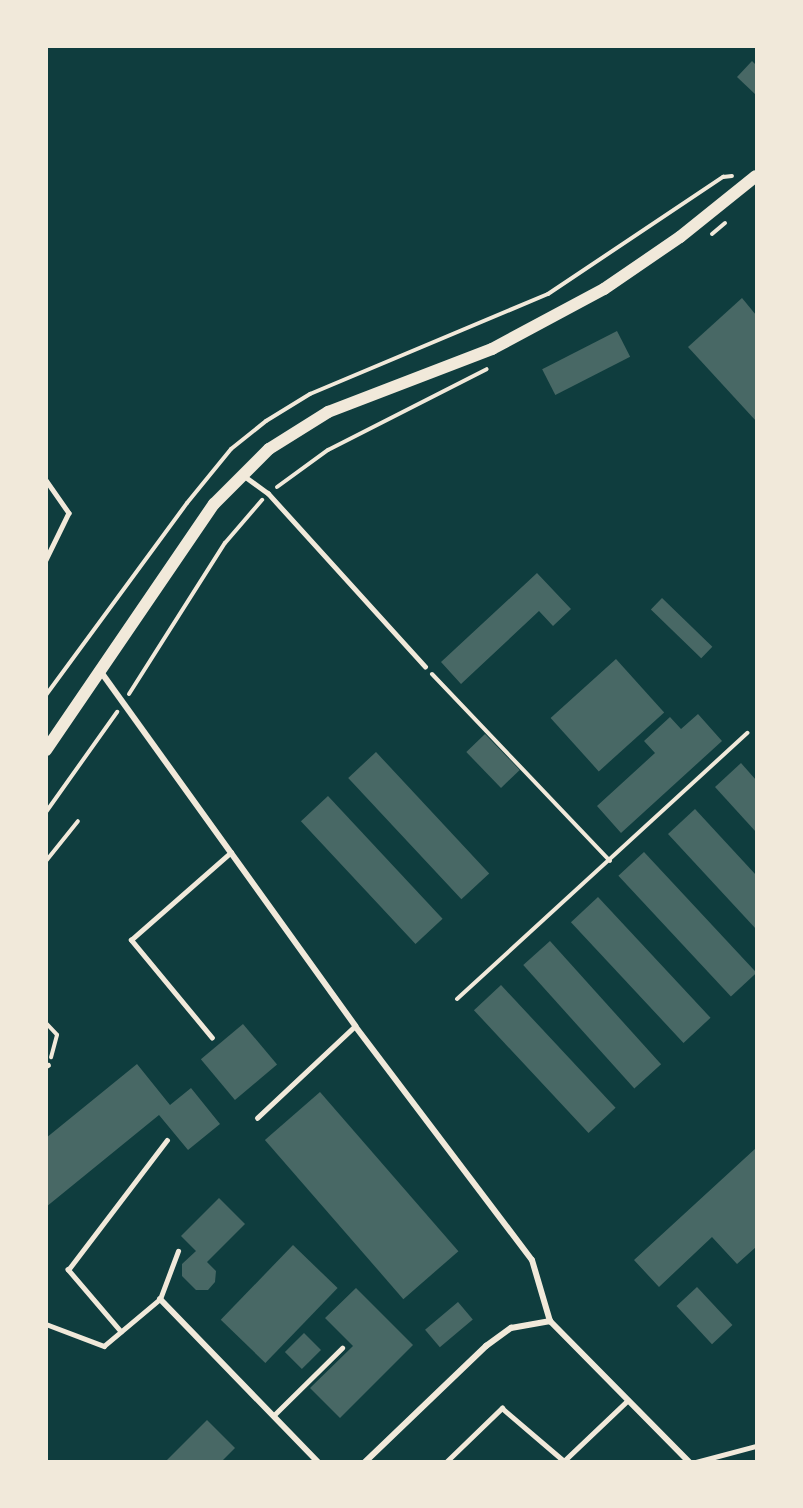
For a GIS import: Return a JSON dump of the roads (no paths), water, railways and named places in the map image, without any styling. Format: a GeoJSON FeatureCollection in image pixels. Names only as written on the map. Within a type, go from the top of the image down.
{"type":"FeatureCollection","features":[{"type":"Feature","properties":{"kind":"main road"},"geometry":{"type":"LineString","coordinates":[[46,750],[214,504],[269,449],[328,412],[492,349],[604,289],[680,237],[756,176]]}},
{"type":"Feature","properties":{"kind":"street"},"geometry":{"type":"LineString","coordinates":[[101,672],[122,706],[231,852],[355,1026],[532,1260],[550,1321],[689,1461]]}},
{"type":"Feature","properties":{"kind":"street"},"geometry":{"type":"LineString","coordinates":[[160,1299],[318,1461]]}},
{"type":"Feature","properties":{"kind":"street"},"geometry":{"type":"LineString","coordinates":[[365,1461],[486,1346],[512,1328],[550,1321]]}},
{"type":"Feature","properties":{"kind":"lane"},"geometry":{"type":"LineString","coordinates":[[243,475],[268,493],[424,666]]}},
{"type":"Feature","properties":{"kind":"lane"},"geometry":{"type":"LineString","coordinates":[[46,480],[69,513],[46,560]]}},
{"type":"Feature","properties":{"kind":"lane"},"geometry":{"type":"LineString","coordinates":[[212,1038],[131,940],[231,852]]}},
{"type":"Feature","properties":{"kind":"lane"},"geometry":{"type":"LineString","coordinates":[[257,1118],[355,1026]]}},
{"type":"Feature","properties":{"kind":"lane"},"geometry":{"type":"LineString","coordinates":[[121,1332],[68,1269],[167,1140]]}},
{"type":"Feature","properties":{"kind":"lane"},"geometry":{"type":"LineString","coordinates":[[46,1324],[104,1346],[160,1299],[178,1251]]}},
{"type":"Feature","properties":{"kind":"lane"},"geometry":{"type":"LineString","coordinates":[[273,1416],[342,1348]]}},
{"type":"Feature","properties":{"kind":"lane"},"geometry":{"type":"LineString","coordinates":[[446,1461],[502,1408],[564,1461],[627,1401]]}},
{"type":"Feature","properties":{"kind":"lane"},"geometry":{"type":"LineString","coordinates":[[696,1461],[756,1446]]}}]}
